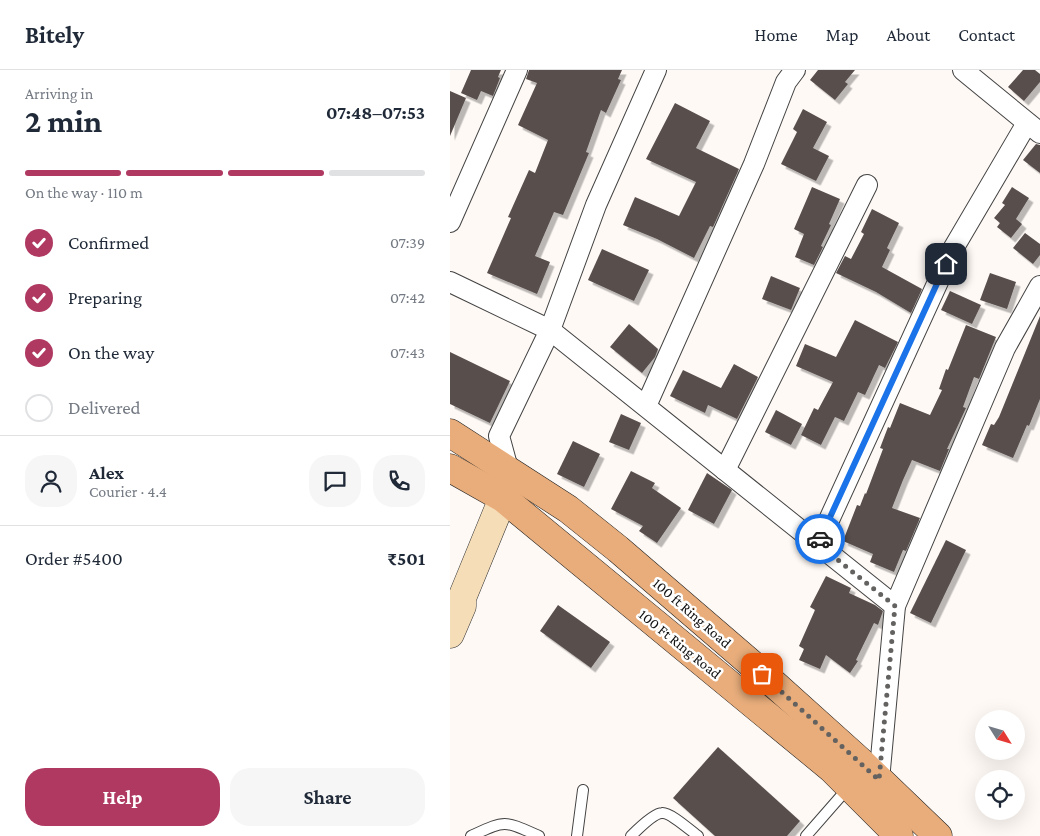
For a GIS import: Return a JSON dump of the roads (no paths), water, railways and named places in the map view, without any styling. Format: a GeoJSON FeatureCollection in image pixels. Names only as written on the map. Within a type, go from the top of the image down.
{"type":"FeatureCollection","features":[{"type":"Feature","properties":{"kind":"main road","name":"100 ft Ring Road"},"geometry":{"type":"LineString","coordinates":[[450,432],[568,509],[618,549],[762,674],[865,789],[938,836]]}},
{"type":"Feature","properties":{"kind":"main road","name":"100 Ft Ring Road"},"geometry":{"type":"LineString","coordinates":[[450,468],[503,498],[832,769],[865,789],[899,836]]}},
{"type":"Feature","properties":{"kind":"main road"},"geometry":{"type":"LineString","coordinates":[[450,634],[462,606],[456,598],[503,498],[508,470]]}},
{"type":"Feature","properties":{"kind":"street"},"geometry":{"type":"LineString","coordinates":[[450,222],[517,70]]}},
{"type":"Feature","properties":{"kind":"street"},"geometry":{"type":"LineString","coordinates":[[508,470],[499,436],[550,330],[596,205],[656,70]]}},
{"type":"Feature","properties":{"kind":"street"},"geometry":{"type":"LineString","coordinates":[[646,406],[754,164],[786,82],[795,70]]}},
{"type":"Feature","properties":{"kind":"street"},"geometry":{"type":"LineString","coordinates":[[818,544],[953,249],[1034,128],[963,70]]}},
{"type":"Feature","properties":{"kind":"street"},"geometry":{"type":"LineString","coordinates":[[725,470],[867,185]]}},
{"type":"Feature","properties":{"kind":"street"},"geometry":{"type":"LineString","coordinates":[[450,282],[550,330],[895,606]]}},
{"type":"Feature","properties":{"kind":"street"},"geometry":{"type":"LineString","coordinates":[[865,789],[895,606],[1005,348],[1040,286]]}},
{"type":"Feature","properties":{"kind":"lane"},"geometry":{"type":"LineString","coordinates":[[806,836],[865,789]]}},
{"type":"Feature","properties":{"kind":"lane"},"geometry":{"type":"LineString","coordinates":[[577,836],[583,790]]}},
{"type":"Feature","properties":{"kind":"lane"},"geometry":{"type":"LineString","coordinates":[[630,836],[655,815],[662,812],[669,814],[698,836]]}},
{"type":"Feature","properties":{"kind":"lane"},"geometry":{"type":"LineString","coordinates":[[470,836],[504,822],[514,824],[539,836]]}}]}
